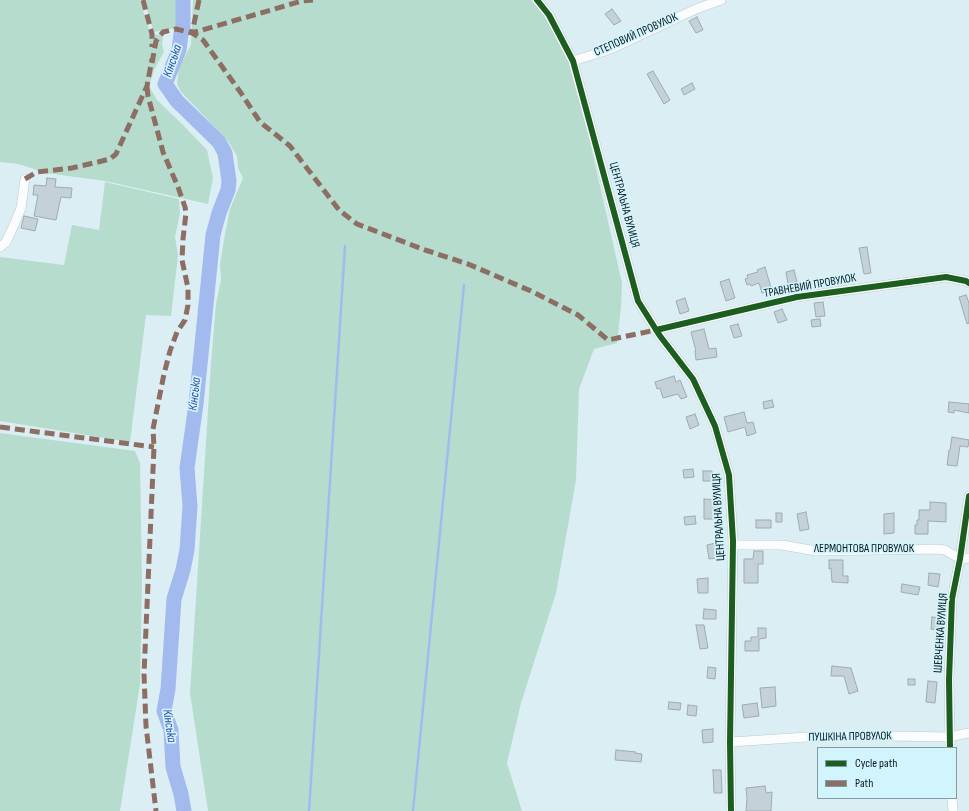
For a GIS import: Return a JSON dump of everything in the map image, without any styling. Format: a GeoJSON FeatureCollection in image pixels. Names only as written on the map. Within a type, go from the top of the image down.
{"type":"FeatureCollection","features":[{"type":"Feature","properties":{"kind":"street","name":"ЦЕНТРАЛЬНА ВУЛИЦЯ"},"geometry":{"type":"LineString","coordinates":[[537,0],[549,15],[573,61],[638,301],[656,330],[693,379],[715,426],[729,475],[733,545],[730,742],[731,811]]}},
{"type":"Feature","properties":{"kind":"street","name":"СТЕПОВИЙ ПРОВУЛОК"},"geometry":{"type":"LineString","coordinates":[[573,61],[611,48],[696,9],[721,0]]}},
{"type":"Feature","properties":{"kind":"street"},"geometry":{"type":"LineString","coordinates":[[0,247],[6,242],[21,208],[25,179]]}},
{"type":"Feature","properties":{"kind":"street","name":"ТРАВНЕВИЙ ПРОВУЛОК"},"geometry":{"type":"LineString","coordinates":[[656,330],[797,297],[946,276],[969,283]]}},
{"type":"Feature","properties":{"kind":"street","name":"ШЕВЧЕНКА ВУЛИЦЯ"},"geometry":{"type":"LineString","coordinates":[[950,747],[949,680],[952,599],[965,558],[969,496]]}},
{"type":"Feature","properties":{"kind":"street","name":"ЛЕРМОНТОВА ПРОВУЛОК"},"geometry":{"type":"LineString","coordinates":[[733,545],[782,545],[816,551],[936,549],[945,550],[965,558]]}},
{"type":"Feature","properties":{"kind":"street","name":"ПУШКІНА ПРОВУЛОК"},"geometry":{"type":"LineString","coordinates":[[730,742],[823,736],[949,737],[969,733]]}},
{"type":"Feature","properties":{"kind":"street"},"geometry":{"type":"LineString","coordinates":[[952,799],[953,811]]}},
{"type":"Feature","properties":{"kind":"green space"},"geometry":{"type":"Polygon","coordinates":[[[0,0],[140,0],[150,34],[163,35],[162,44],[164,52],[155,68],[149,86],[157,100],[207,150],[213,178],[208,204],[105,181],[46,173],[19,164],[0,162],[0,0]]]}},
{"type":"Feature","properties":{"kind":"green space"},"geometry":{"type":"Polygon","coordinates":[[[144,0],[179,0],[181,27],[154,32],[144,0]]]}},
{"type":"Feature","properties":{"kind":"green space"},"geometry":{"type":"Polygon","coordinates":[[[193,0],[531,0],[546,18],[569,62],[578,89],[622,283],[621,307],[617,343],[594,349],[579,389],[576,480],[556,593],[521,703],[507,763],[522,811],[208,811],[190,693],[211,363],[216,304],[221,280],[220,264],[230,209],[243,178],[238,168],[237,156],[228,141],[181,92],[177,84],[179,68],[191,45],[193,0]]]}},
{"type":"Feature","properties":{"kind":"green space"},"geometry":{"type":"Polygon","coordinates":[[[105,182],[179,199],[180,213],[175,237],[178,255],[171,316],[146,315],[130,442],[0,421],[0,257],[64,265],[72,225],[99,230],[105,182]]]}},
{"type":"Feature","properties":{"kind":"green space"},"geometry":{"type":"Polygon","coordinates":[[[0,433],[135,451],[140,463],[142,584],[140,684],[120,811],[0,811],[0,433]]]}},
{"type":"Feature","properties":{"kind":"building"},"geometry":{"type":"Polygon","coordinates":[[[612,9],[621,21],[614,25],[605,14],[612,9]]]}},
{"type":"Feature","properties":{"kind":"building"},"geometry":{"type":"Polygon","coordinates":[[[697,17],[703,30],[696,33],[689,21],[697,17]]]}},
{"type":"Feature","properties":{"kind":"building"},"geometry":{"type":"Polygon","coordinates":[[[653,71],[670,100],[664,104],[647,74],[653,71]]]}},
{"type":"Feature","properties":{"kind":"building"},"geometry":{"type":"Polygon","coordinates":[[[692,83],[695,89],[684,95],[681,89],[692,83]]]}},
{"type":"Feature","properties":{"kind":"building"},"geometry":{"type":"Polygon","coordinates":[[[47,178],[56,179],[55,187],[72,188],[71,198],[61,197],[56,220],[34,216],[38,195],[33,195],[34,185],[46,186],[47,178]]]}},
{"type":"Feature","properties":{"kind":"building"},"geometry":{"type":"Polygon","coordinates":[[[24,216],[38,219],[35,231],[21,228],[24,216]]]}},
{"type":"Feature","properties":{"kind":"building"},"geometry":{"type":"Polygon","coordinates":[[[867,247],[871,273],[864,274],[859,248],[867,247]]]}},
{"type":"Feature","properties":{"kind":"building"},"geometry":{"type":"Polygon","coordinates":[[[765,267],[772,291],[762,293],[759,283],[751,286],[750,284],[747,285],[745,279],[748,278],[747,275],[758,272],[757,270],[765,267]]]}},
{"type":"Feature","properties":{"kind":"building"},"geometry":{"type":"Polygon","coordinates":[[[794,270],[797,282],[788,284],[786,272],[794,270]]]}},
{"type":"Feature","properties":{"kind":"building"},"geometry":{"type":"Polygon","coordinates":[[[729,279],[735,298],[726,301],[720,282],[729,279]]]}},
{"type":"Feature","properties":{"kind":"building"},"geometry":{"type":"Polygon","coordinates":[[[966,295],[969,303],[969,323],[967,324],[959,297],[966,295]]]}},
{"type":"Feature","properties":{"kind":"building"},"geometry":{"type":"Polygon","coordinates":[[[685,298],[689,311],[680,314],[676,301],[685,298]]]}},
{"type":"Feature","properties":{"kind":"building"},"geometry":{"type":"Polygon","coordinates":[[[823,302],[825,316],[816,317],[814,303],[823,302]]]}},
{"type":"Feature","properties":{"kind":"building"},"geometry":{"type":"Polygon","coordinates":[[[782,309],[787,320],[778,323],[774,312],[782,309]]]}},
{"type":"Feature","properties":{"kind":"building"},"geometry":{"type":"Polygon","coordinates":[[[820,319],[821,326],[812,327],[811,320],[820,319]]]}},
{"type":"Feature","properties":{"kind":"building"},"geometry":{"type":"Polygon","coordinates":[[[738,324],[742,336],[734,338],[730,326],[738,324]]]}},
{"type":"Feature","properties":{"kind":"building"},"geometry":{"type":"Polygon","coordinates":[[[704,329],[709,349],[716,348],[717,357],[696,360],[696,351],[691,332],[704,329]]]}},
{"type":"Feature","properties":{"kind":"building"},"geometry":{"type":"Polygon","coordinates":[[[674,376],[676,382],[680,380],[687,397],[681,399],[678,394],[663,398],[660,388],[657,389],[655,382],[674,376]]]}},
{"type":"Feature","properties":{"kind":"building"},"geometry":{"type":"Polygon","coordinates":[[[772,400],[774,407],[764,409],[763,402],[772,400]]]}},
{"type":"Feature","properties":{"kind":"building"},"geometry":{"type":"Polygon","coordinates":[[[949,402],[969,404],[969,413],[954,410],[954,413],[948,412],[949,402]]]}},
{"type":"Feature","properties":{"kind":"building"},"geometry":{"type":"Polygon","coordinates":[[[744,412],[747,423],[753,422],[756,433],[747,436],[745,427],[728,432],[724,417],[744,412]]]}},
{"type":"Feature","properties":{"kind":"building"},"geometry":{"type":"Polygon","coordinates":[[[695,414],[699,425],[690,429],[686,417],[695,414]]]}},
{"type":"Feature","properties":{"kind":"building"},"geometry":{"type":"Polygon","coordinates":[[[952,437],[969,440],[968,447],[960,446],[957,466],[947,465],[952,437]]]}},
{"type":"Feature","properties":{"kind":"building"},"geometry":{"type":"Polygon","coordinates":[[[693,469],[694,477],[684,478],[683,470],[693,469]]]}},
{"type":"Feature","properties":{"kind":"building"},"geometry":{"type":"Polygon","coordinates":[[[703,471],[712,471],[712,481],[703,481],[703,471]]]}},
{"type":"Feature","properties":{"kind":"building"},"geometry":{"type":"Polygon","coordinates":[[[704,499],[718,500],[718,519],[704,519],[704,499]]]}},
{"type":"Feature","properties":{"kind":"building"},"geometry":{"type":"Polygon","coordinates":[[[930,502],[946,503],[946,522],[928,521],[928,534],[915,534],[915,525],[917,525],[917,520],[919,520],[919,510],[930,510],[930,502]]]}},
{"type":"Feature","properties":{"kind":"building"},"geometry":{"type":"Polygon","coordinates":[[[806,512],[809,529],[800,531],[797,514],[806,512]]]}},
{"type":"Feature","properties":{"kind":"building"},"geometry":{"type":"Polygon","coordinates":[[[776,513],[782,513],[782,522],[776,522],[776,513]]]}},
{"type":"Feature","properties":{"kind":"building"},"geometry":{"type":"Polygon","coordinates":[[[894,513],[894,533],[884,534],[884,514],[894,513]]]}},
{"type":"Feature","properties":{"kind":"building"},"geometry":{"type":"Polygon","coordinates":[[[695,516],[696,524],[685,525],[684,517],[695,516]]]}},
{"type":"Feature","properties":{"kind":"building"},"geometry":{"type":"Polygon","coordinates":[[[756,520],[771,520],[771,528],[756,528],[756,520]]]}},
{"type":"Feature","properties":{"kind":"building"},"geometry":{"type":"Polygon","coordinates":[[[716,543],[716,548],[723,547],[725,557],[709,559],[707,545],[716,543]]]}},
{"type":"Feature","properties":{"kind":"building"},"geometry":{"type":"Polygon","coordinates":[[[754,551],[763,551],[763,564],[758,564],[758,583],[744,583],[744,559],[753,559],[754,551]]]}},
{"type":"Feature","properties":{"kind":"building"},"geometry":{"type":"Polygon","coordinates":[[[829,560],[843,560],[843,576],[848,576],[848,583],[832,582],[831,568],[829,569],[829,560]]]}},
{"type":"Feature","properties":{"kind":"building"},"geometry":{"type":"Polygon","coordinates":[[[929,573],[940,574],[938,587],[928,585],[929,573]]]}},
{"type":"Feature","properties":{"kind":"building"},"geometry":{"type":"Polygon","coordinates":[[[708,578],[708,593],[698,593],[697,579],[708,578]]]}},
{"type":"Feature","properties":{"kind":"building"},"geometry":{"type":"Polygon","coordinates":[[[902,584],[920,587],[918,595],[901,592],[902,584]]]}},
{"type":"Feature","properties":{"kind":"building"},"geometry":{"type":"Polygon","coordinates":[[[704,609],[716,610],[716,619],[703,619],[704,609]]]}},
{"type":"Feature","properties":{"kind":"building"},"geometry":{"type":"Polygon","coordinates":[[[932,617],[940,618],[939,630],[931,629],[932,617]]]}},
{"type":"Feature","properties":{"kind":"building"},"geometry":{"type":"Polygon","coordinates":[[[696,625],[704,625],[708,648],[700,649],[696,625]]]}},
{"type":"Feature","properties":{"kind":"building"},"geometry":{"type":"Polygon","coordinates":[[[758,628],[766,628],[766,638],[759,639],[759,651],[745,651],[745,641],[751,641],[751,637],[758,637],[758,628]]]}},
{"type":"Feature","properties":{"kind":"building"},"geometry":{"type":"Polygon","coordinates":[[[832,666],[851,668],[858,691],[849,694],[844,676],[831,676],[832,666]]]}},
{"type":"Feature","properties":{"kind":"building"},"geometry":{"type":"Polygon","coordinates":[[[708,667],[716,668],[715,679],[707,678],[708,667]]]}},
{"type":"Feature","properties":{"kind":"building"},"geometry":{"type":"Polygon","coordinates":[[[908,679],[915,679],[915,685],[908,685],[908,679]]]}},
{"type":"Feature","properties":{"kind":"building"},"geometry":{"type":"Polygon","coordinates":[[[928,681],[937,682],[935,703],[926,702],[928,681]]]}},
{"type":"Feature","properties":{"kind":"building"},"geometry":{"type":"Polygon","coordinates":[[[775,687],[776,706],[762,708],[760,688],[775,687]]]}},
{"type":"Feature","properties":{"kind":"building"},"geometry":{"type":"Polygon","coordinates":[[[669,702],[681,703],[680,710],[668,709],[669,702]]]}},
{"type":"Feature","properties":{"kind":"building"},"geometry":{"type":"Polygon","coordinates":[[[757,703],[759,716],[744,718],[742,705],[757,703]]]}},
{"type":"Feature","properties":{"kind":"building"},"geometry":{"type":"Polygon","coordinates":[[[688,705],[697,706],[696,716],[687,715],[688,705]]]}},
{"type":"Feature","properties":{"kind":"building"},"geometry":{"type":"Polygon","coordinates":[[[713,729],[713,742],[703,743],[702,730],[713,729]]]}},
{"type":"Feature","properties":{"kind":"building"},"geometry":{"type":"Polygon","coordinates":[[[616,750],[642,754],[641,762],[615,760],[616,750]]]}},
{"type":"Feature","properties":{"kind":"building"},"geometry":{"type":"Polygon","coordinates":[[[713,770],[721,770],[722,793],[714,793],[713,770]]]}},
{"type":"Feature","properties":{"kind":"building"},"geometry":{"type":"Polygon","coordinates":[[[765,786],[766,793],[772,792],[771,811],[746,811],[746,788],[765,786]]]}},
{"type":"Feature","properties":{"kind":"waterway","name":"Кінська"},"geometry":{"type":"LineString","coordinates":[[183,0],[183,29],[179,50],[165,84],[177,101],[219,142],[225,153],[229,181],[228,190],[219,213],[213,235],[196,404],[187,468],[190,506],[187,550],[183,570],[174,599],[168,689],[164,711],[171,730],[173,767],[181,794],[184,811]]}},
{"type":"Feature","properties":{"kind":"waterway"},"geometry":{"type":"LineString","coordinates":[[309,811],[345,246]]}},
{"type":"Feature","properties":{"kind":"waterway"},"geometry":{"type":"LineString","coordinates":[[413,811],[464,285]]}},
{"type":"Feature","properties":{"kind":"marked path"},"geometry":{"type":"LineString","coordinates":[[143,0],[152,34],[152,47]]}},
{"type":"Feature","properties":{"kind":"marked path"},"geometry":{"type":"LineString","coordinates":[[199,0],[192,33],[302,1],[313,0]]}},
{"type":"Feature","properties":{"kind":"marked path"},"geometry":{"type":"LineString","coordinates":[[152,63],[156,41],[163,32],[176,29],[192,33],[203,40],[260,122],[290,146],[339,210],[357,224],[425,250],[468,264],[531,291],[578,315],[608,340],[656,330]]}},
{"type":"Feature","properties":{"kind":"marked path"},"geometry":{"type":"LineString","coordinates":[[25,179],[37,172],[72,168],[110,159],[116,154],[147,86],[152,59]]}},
{"type":"Feature","properties":{"kind":"marked path"},"geometry":{"type":"LineString","coordinates":[[147,87],[163,152],[185,207],[186,213],[182,260],[188,288],[188,305],[185,320],[177,332],[170,351],[153,429],[154,447],[144,674],[146,726],[156,811]]}},
{"type":"Feature","properties":{"kind":"marked path"},"geometry":{"type":"LineString","coordinates":[[0,427],[154,447]]}},
{"type":"Feature","properties":{"kind":"cycle path"},"geometry":{"type":"LineString","coordinates":[[537,0],[549,15],[573,61],[638,301],[660,336],[693,379],[715,426],[729,475],[733,541],[730,742],[731,811]]}},
{"type":"Feature","properties":{"kind":"cycle path"},"geometry":{"type":"LineString","coordinates":[[656,330],[797,297],[946,277],[969,283]]}},
{"type":"Feature","properties":{"kind":"cycle path"},"geometry":{"type":"LineString","coordinates":[[950,747],[949,680],[952,599],[960,559],[969,496]]}}]}
